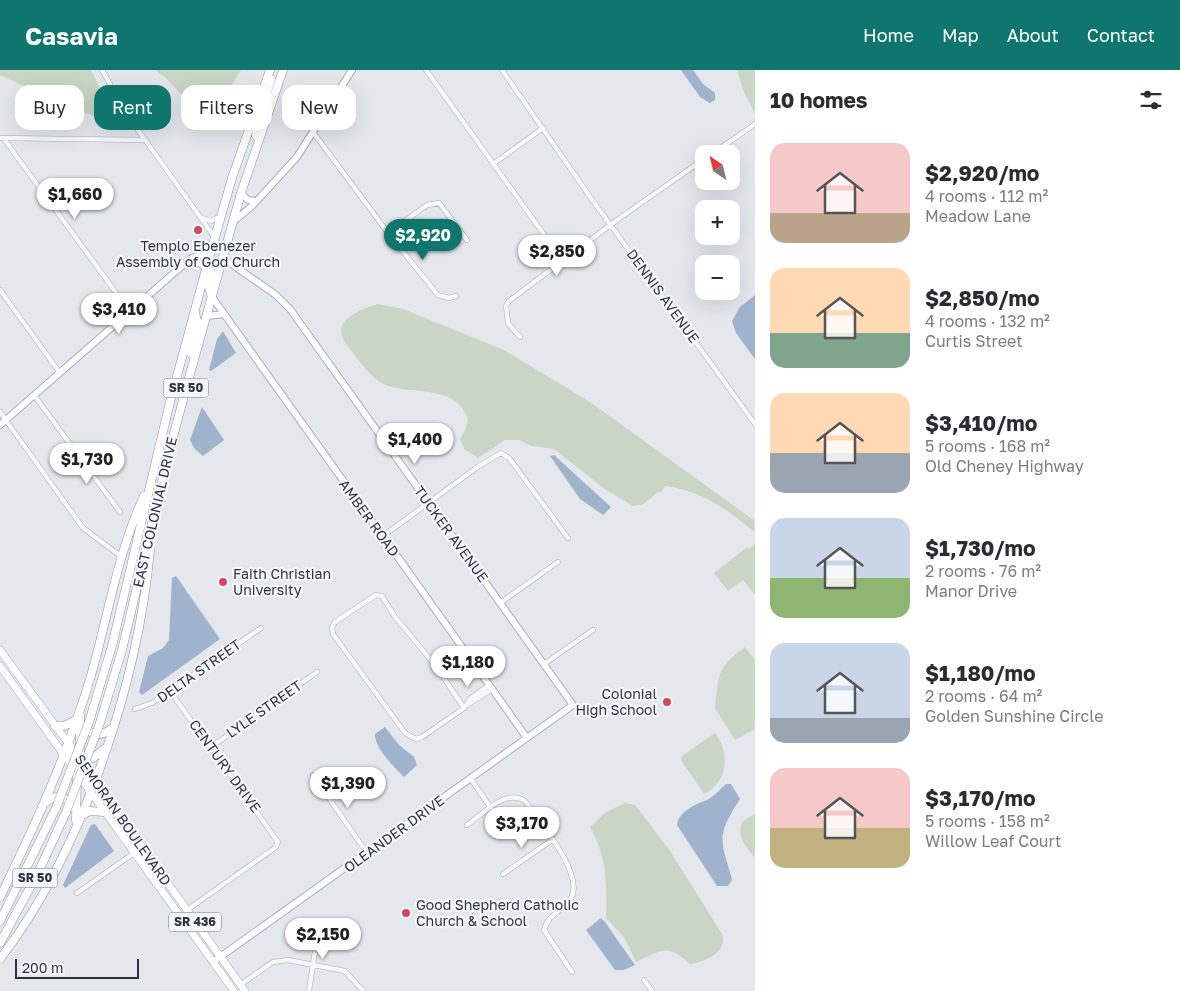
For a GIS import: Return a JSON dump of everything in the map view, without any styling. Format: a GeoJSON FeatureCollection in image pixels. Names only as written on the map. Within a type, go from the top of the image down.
{"type":"FeatureCollection","features":[{"type":"Feature","properties":{"kind":"highway","name":"EAST COLONIAL DRIVE"},"geometry":{"type":"LineString","coordinates":[[264,85],[270,70]]}},
{"type":"Feature","properties":{"kind":"highway"},"geometry":{"type":"LineString","coordinates":[[269,85],[274,70]]}},
{"type":"Feature","properties":{"kind":"highway","name":"EAST COLONIAL DRIVE"},"geometry":{"type":"LineString","coordinates":[[272,100],[283,70]]}},
{"type":"Feature","properties":{"kind":"highway","name":"EAST COLONIAL DRIVE"},"geometry":{"type":"LineString","coordinates":[[0,921],[56,808],[89,722],[112,646],[170,402],[206,269],[249,130]]}},
{"type":"Feature","properties":{"kind":"highway"},"geometry":{"type":"LineString","coordinates":[[254,153],[257,130]]}},
{"type":"Feature","properties":{"kind":"highway","name":"EAST COLONIAL DRIVE"},"geometry":{"type":"LineString","coordinates":[[0,943],[38,873],[66,812],[99,726],[122,650],[170,448],[190,374],[241,194],[262,130]]}},
{"type":"Feature","properties":{"kind":"highway"},"geometry":{"type":"LineString","coordinates":[[212,297],[209,287],[214,243]]}},
{"type":"Feature","properties":{"kind":"highway"},"geometry":{"type":"LineString","coordinates":[[190,374],[187,368],[198,325],[195,312]]}},
{"type":"Feature","properties":{"kind":"highway"},"geometry":{"type":"LineString","coordinates":[[170,402],[170,448]]}},
{"type":"Feature","properties":{"kind":"highway"},"geometry":{"type":"LineString","coordinates":[[76,759],[78,721],[81,706],[131,524],[151,481]]}},
{"type":"Feature","properties":{"kind":"highway"},"geometry":{"type":"LineString","coordinates":[[78,817],[90,793],[107,745],[142,618],[152,525]]}},
{"type":"Feature","properties":{"kind":"highway"},"geometry":{"type":"LineString","coordinates":[[78,721],[87,731],[98,734],[104,734],[112,728]]}},
{"type":"Feature","properties":{"kind":"highway"},"geometry":{"type":"LineString","coordinates":[[55,726],[64,726],[78,721]]}},
{"type":"Feature","properties":{"kind":"highway"},"geometry":{"type":"LineString","coordinates":[[0,897],[44,804],[78,721]]}},
{"type":"Feature","properties":{"kind":"highway"},"geometry":{"type":"LineString","coordinates":[[68,743],[90,793]]}},
{"type":"Feature","properties":{"kind":"highway"},"geometry":{"type":"LineString","coordinates":[[63,756],[76,759],[99,754],[107,745]]}},
{"type":"Feature","properties":{"kind":"highway"},"geometry":{"type":"LineString","coordinates":[[51,787],[62,778],[81,776],[95,780]]}},
{"type":"Feature","properties":{"kind":"highway"},"geometry":{"type":"LineString","coordinates":[[0,959],[20,932],[45,890],[75,829],[78,817],[81,776]]}},
{"type":"Feature","properties":{"kind":"highway"},"geometry":{"type":"LineString","coordinates":[[44,804],[55,796],[65,798],[70,802],[78,817]]}},
{"type":"Feature","properties":{"kind":"highway"},"geometry":{"type":"LineString","coordinates":[[78,817],[90,811],[104,812]]}},
{"type":"Feature","properties":{"kind":"main road","name":"SEMORAN BOULEVARD"},"geometry":{"type":"LineString","coordinates":[[0,650],[68,743]]}},
{"type":"Feature","properties":{"kind":"main road","name":"SEMORAN BOULEVARD"},"geometry":{"type":"LineString","coordinates":[[0,666],[63,756],[81,776]]}},
{"type":"Feature","properties":{"kind":"main road","name":"SEMORAN BOULEVARD"},"geometry":{"type":"LineString","coordinates":[[76,759],[95,780],[243,988]]}},
{"type":"Feature","properties":{"kind":"main road","name":"SEMORAN BOULEVARD"},"geometry":{"type":"LineString","coordinates":[[90,793],[234,991]]}},
{"type":"Feature","properties":{"kind":"street"},"geometry":{"type":"LineString","coordinates":[[0,425],[190,259],[206,253],[214,243],[201,218],[126,113],[102,70]]}},
{"type":"Feature","properties":{"kind":"street"},"geometry":{"type":"LineString","coordinates":[[233,222],[256,201],[297,156],[352,70]]}},
{"type":"Feature","properties":{"kind":"street"},"geometry":{"type":"LineString","coordinates":[[426,70],[563,261]]}},
{"type":"Feature","properties":{"kind":"street","name":"DENNIS AVENUE"},"geometry":{"type":"LineString","coordinates":[[502,70],[588,194],[612,224],[755,424]]}},
{"type":"Feature","properties":{"kind":"street"},"geometry":{"type":"LineString","coordinates":[[725,145],[755,124]]}},
{"type":"Feature","properties":{"kind":"street"},"geometry":{"type":"LineString","coordinates":[[493,164],[543,128]]}},
{"type":"Feature","properties":{"kind":"street"},"geometry":{"type":"LineString","coordinates":[[313,132],[388,233],[438,295],[449,298],[456,296]]}},
{"type":"Feature","properties":{"kind":"street"},"geometry":{"type":"LineString","coordinates":[[2,138],[145,140]]}},
{"type":"Feature","properties":{"kind":"street"},"geometry":{"type":"LineString","coordinates":[[2,138],[130,312]]}},
{"type":"Feature","properties":{"kind":"street"},"geometry":{"type":"LineString","coordinates":[[520,337],[508,323],[506,306],[519,292],[695,165]]}},
{"type":"Feature","properties":{"kind":"street"},"geometry":{"type":"LineString","coordinates":[[241,194],[248,200],[256,201]]}},
{"type":"Feature","properties":{"kind":"street"},"geometry":{"type":"LineString","coordinates":[[388,233],[428,205],[438,203],[467,240]]}},
{"type":"Feature","properties":{"kind":"street"},"geometry":{"type":"LineString","coordinates":[[201,218],[211,220],[222,216]]}},
{"type":"Feature","properties":{"kind":"street","name":"TUCKER AVENUE"},"geometry":{"type":"LineString","coordinates":[[223,258],[276,295],[290,309],[573,705]]}},
{"type":"Feature","properties":{"kind":"street"},"geometry":{"type":"LineString","coordinates":[[190,259],[200,262],[206,269]]}},
{"type":"Feature","properties":{"kind":"street"},"geometry":{"type":"LineString","coordinates":[[0,290],[60,373]]}},
{"type":"Feature","properties":{"kind":"street","name":"AMBER ROAD"},"geometry":{"type":"LineString","coordinates":[[212,297],[527,738]]}},
{"type":"Feature","properties":{"kind":"street"},"geometry":{"type":"LineString","coordinates":[[207,316],[224,314]]}},
{"type":"Feature","properties":{"kind":"street"},"geometry":{"type":"LineString","coordinates":[[34,396],[120,512]]}},
{"type":"Feature","properties":{"kind":"street"},"geometry":{"type":"LineString","coordinates":[[0,412],[83,528],[122,557]]}},
{"type":"Feature","properties":{"kind":"street"},"geometry":{"type":"LineString","coordinates":[[382,536],[495,455],[501,453],[509,458],[568,538]]}},
{"type":"Feature","properties":{"kind":"street"},"geometry":{"type":"LineString","coordinates":[[500,603],[558,562]]}},
{"type":"Feature","properties":{"kind":"street"},"geometry":{"type":"LineString","coordinates":[[464,708],[436,666],[395,617],[382,596],[371,597],[335,622],[332,628],[333,634],[405,733],[411,737],[416,739],[422,737],[464,708],[490,687]]}},
{"type":"Feature","properties":{"kind":"street","name":"DELTA STREET"},"geometry":{"type":"LineString","coordinates":[[135,709],[146,706],[170,691],[261,628]]}},
{"type":"Feature","properties":{"kind":"street"},"geometry":{"type":"LineString","coordinates":[[544,664],[593,630]]}},
{"type":"Feature","properties":{"kind":"street","name":"LYLE STREET"},"geometry":{"type":"LineString","coordinates":[[211,747],[316,672]]}},
{"type":"Feature","properties":{"kind":"street","name":"CENTURY DRIVE"},"geometry":{"type":"LineString","coordinates":[[170,691],[278,842],[276,847],[187,910]]}},
{"type":"Feature","properties":{"kind":"street","name":"OLEANDER DRIVE"},"geometry":{"type":"LineString","coordinates":[[213,962],[573,705]]}},
{"type":"Feature","properties":{"kind":"street"},"geometry":{"type":"LineString","coordinates":[[313,775],[367,853]]}},
{"type":"Feature","properties":{"kind":"street"},"geometry":{"type":"LineString","coordinates":[[471,779],[491,808]]}},
{"type":"Feature","properties":{"kind":"street"},"geometry":{"type":"LineString","coordinates":[[467,825],[505,798],[519,797],[525,801],[571,868],[573,894],[570,900],[550,917],[544,930],[572,972]]}},
{"type":"Feature","properties":{"kind":"street"},"geometry":{"type":"LineString","coordinates":[[503,874],[552,840]]}},
{"type":"Feature","properties":{"kind":"street"},"geometry":{"type":"LineString","coordinates":[[77,893],[134,853]]}},
{"type":"Feature","properties":{"kind":"street"},"geometry":{"type":"LineString","coordinates":[[309,991],[317,938],[327,923]]}},
{"type":"Feature","properties":{"kind":"street"},"geometry":{"type":"LineString","coordinates":[[243,988],[273,962],[281,960],[345,971],[363,991]]}},
{"type":"Feature","properties":{"kind":"street"},"geometry":{"type":"LineString","coordinates":[[644,980],[652,991]]}},
{"type":"Feature","properties":{"kind":"green space"},"geometry":{"type":"Polygon","coordinates":[[[0,70],[91,70],[98,85],[94,85],[94,116],[84,112],[84,85],[21,85],[0,75],[0,70]]]}},
{"type":"Feature","properties":{"kind":"green space"},"geometry":{"type":"Polygon","coordinates":[[[155,70],[241,70],[232,85],[181,85],[181,94],[155,70]]]}},
{"type":"Feature","properties":{"kind":"green space"},"geometry":{"type":"Polygon","coordinates":[[[737,70],[755,70],[755,114],[744,92],[737,70]]]}},
{"type":"Feature","properties":{"kind":"green space"},"geometry":{"type":"Polygon","coordinates":[[[378,304],[403,309],[504,350],[590,402],[755,521],[755,532],[713,502],[678,488],[665,486],[662,491],[655,494],[644,504],[633,506],[606,490],[554,449],[532,446],[519,440],[505,440],[478,458],[464,449],[460,439],[468,419],[458,403],[441,394],[395,388],[383,384],[374,378],[345,342],[341,329],[347,319],[359,311],[378,304]]]}},
{"type":"Feature","properties":{"kind":"green space"},"geometry":{"type":"Polygon","coordinates":[[[755,544],[755,595],[743,580],[728,591],[714,573],[747,547],[749,549],[755,544]]]}},
{"type":"Feature","properties":{"kind":"green space"},"geometry":{"type":"Polygon","coordinates":[[[745,647],[755,660],[755,729],[735,740],[715,708],[717,687],[724,667],[745,647]]]}},
{"type":"Feature","properties":{"kind":"green space"},"geometry":{"type":"Polygon","coordinates":[[[715,733],[723,749],[724,766],[718,782],[704,794],[681,760],[682,756],[715,733]]]}},
{"type":"Feature","properties":{"kind":"green space"},"geometry":{"type":"Polygon","coordinates":[[[625,803],[635,805],[670,851],[722,934],[722,946],[714,955],[690,964],[676,953],[664,951],[652,954],[636,962],[624,937],[606,918],[605,871],[600,849],[590,827],[606,812],[625,803]]]}},
{"type":"Feature","properties":{"kind":"green space"},"geometry":{"type":"Polygon","coordinates":[[[755,814],[755,858],[745,845],[740,831],[743,821],[755,814]]]}},
{"type":"Feature","properties":{"kind":"water"},"geometry":{"type":"Polygon","coordinates":[[[681,70],[693,70],[703,84],[715,93],[715,100],[710,103],[700,97],[681,70]]]}},
{"type":"Feature","properties":{"kind":"water"},"geometry":{"type":"Polygon","coordinates":[[[755,295],[755,359],[736,333],[732,321],[740,307],[755,295]]]}},
{"type":"Feature","properties":{"kind":"water"},"geometry":{"type":"Polygon","coordinates":[[[223,331],[236,353],[211,371],[209,370],[217,339],[223,331]]]}},
{"type":"Feature","properties":{"kind":"water"},"geometry":{"type":"Polygon","coordinates":[[[202,407],[224,440],[203,456],[194,448],[190,440],[202,407]]]}},
{"type":"Feature","properties":{"kind":"water"},"geometry":{"type":"Polygon","coordinates":[[[554,455],[611,507],[603,515],[580,499],[550,456],[554,455]]]}},
{"type":"Feature","properties":{"kind":"water"},"geometry":{"type":"Polygon","coordinates":[[[176,576],[220,639],[142,695],[139,692],[148,656],[163,648],[169,640],[172,578],[176,576]]]}},
{"type":"Feature","properties":{"kind":"water"},"geometry":{"type":"Polygon","coordinates":[[[385,727],[399,745],[414,757],[417,765],[404,777],[378,745],[375,734],[385,727]]]}},
{"type":"Feature","properties":{"kind":"water"},"geometry":{"type":"Polygon","coordinates":[[[726,784],[731,784],[740,799],[727,822],[722,839],[732,880],[728,886],[717,886],[677,825],[684,812],[710,799],[726,784]]]}},
{"type":"Feature","properties":{"kind":"water"},"geometry":{"type":"Polygon","coordinates":[[[95,824],[114,851],[65,888],[63,885],[91,825],[95,824]]]}},
{"type":"Feature","properties":{"kind":"water"},"geometry":{"type":"Polygon","coordinates":[[[601,918],[635,965],[624,970],[615,970],[586,930],[601,918]]]}},
{"type":"Feature","properties":{"kind":"place","name":"Templo Ebenezer Assembly of God Church"},"geometry":{"type":"Point","coordinates":[198,230]}},
{"type":"Feature","properties":{"kind":"place","name":"Faith Christian University"},"geometry":{"type":"Point","coordinates":[223,582]}},
{"type":"Feature","properties":{"kind":"place","name":"Colonial High School"},"geometry":{"type":"Point","coordinates":[667,702]}},
{"type":"Feature","properties":{"kind":"place","name":"Good Shepherd Catholic Church & School"},"geometry":{"type":"Point","coordinates":[406,913]}}]}
